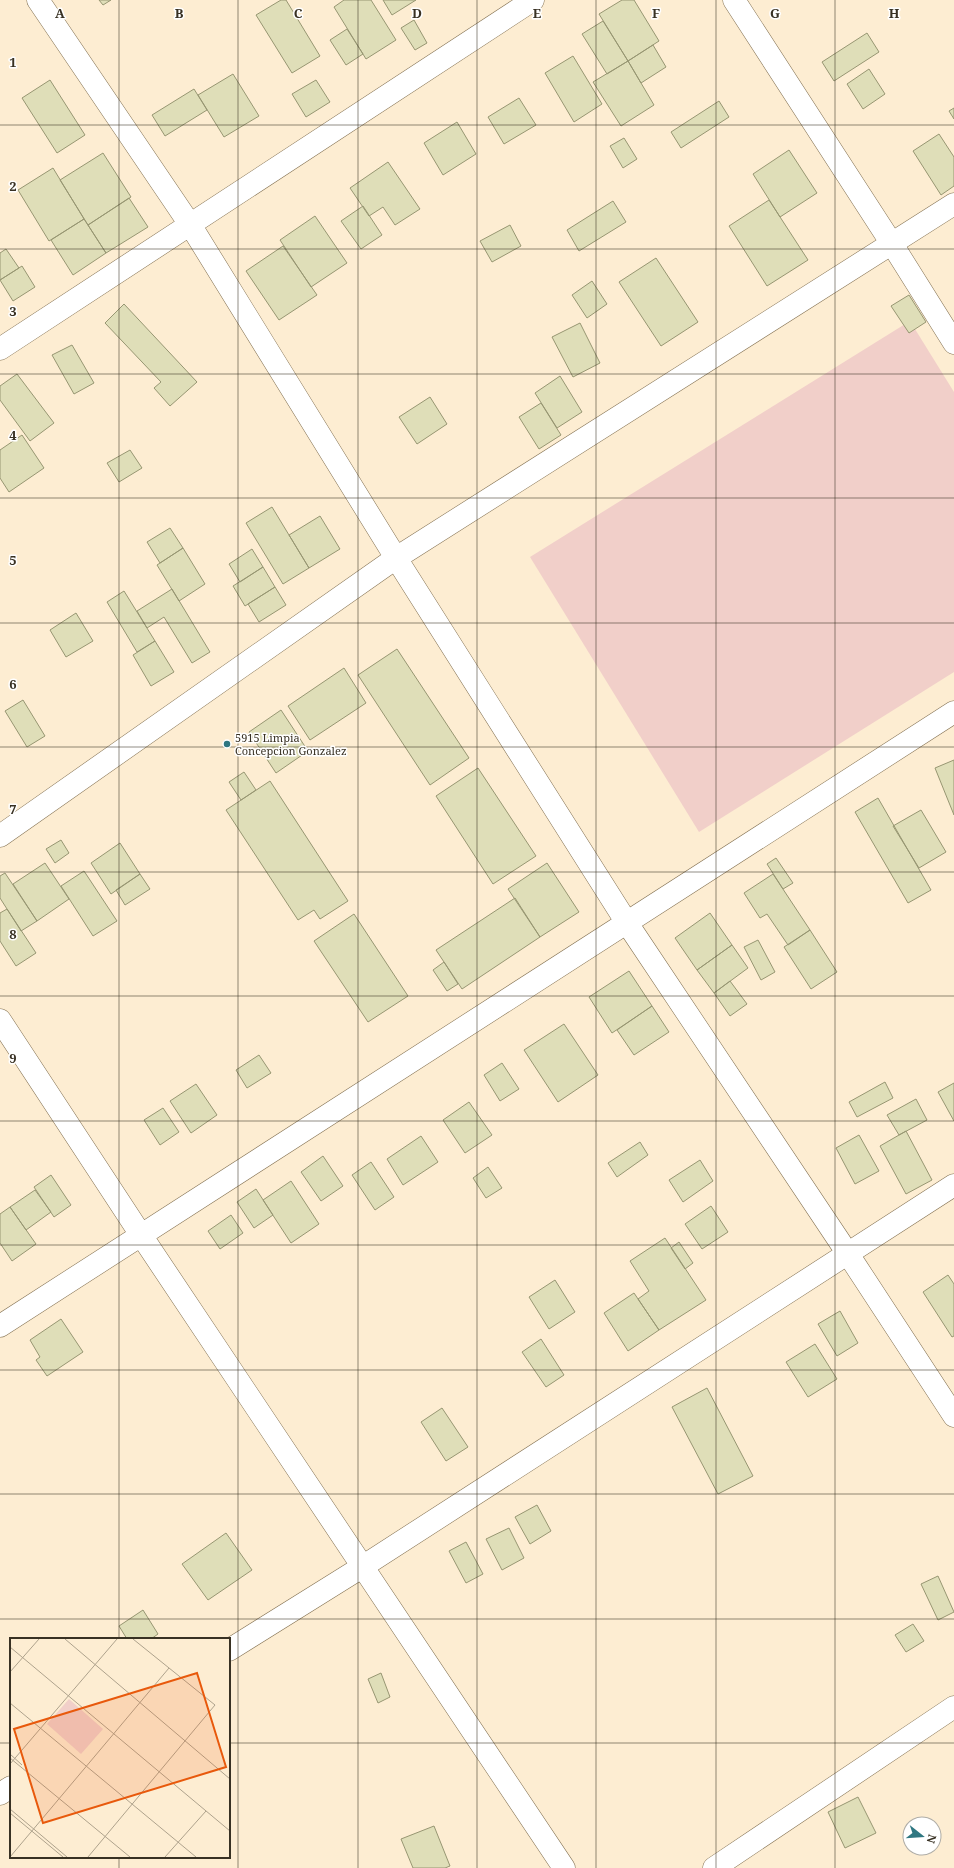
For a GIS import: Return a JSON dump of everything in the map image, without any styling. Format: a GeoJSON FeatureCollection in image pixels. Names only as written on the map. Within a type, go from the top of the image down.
{"type":"FeatureCollection","features":[{"type":"Feature","properties":{"kind":"street"},"geometry":{"type":"LineString","coordinates":[[38,0],[191,226],[396,558],[627,923],[848,1254],[954,1416]]}},
{"type":"Feature","properties":{"kind":"street"},"geometry":{"type":"LineString","coordinates":[[0,349],[191,226],[533,0]]}},
{"type":"Feature","properties":{"kind":"street"},"geometry":{"type":"LineString","coordinates":[[734,0],[892,244],[954,343]]}},
{"type":"Feature","properties":{"kind":"street"},"geometry":{"type":"LineString","coordinates":[[0,836],[396,558],[954,204]]}},
{"type":"Feature","properties":{"kind":"street"},"geometry":{"type":"LineString","coordinates":[[0,1326],[954,712]]}},
{"type":"Feature","properties":{"kind":"street"},"geometry":{"type":"LineString","coordinates":[[0,1020],[140,1235],[564,1868]]}},
{"type":"Feature","properties":{"kind":"street"},"geometry":{"type":"LineString","coordinates":[[230,1649],[362,1567],[954,1185]]}},
{"type":"Feature","properties":{"kind":"street"},"geometry":{"type":"LineString","coordinates":[[714,1868],[954,1707]]}},
{"type":"Feature","properties":{"kind":"street"},"geometry":{"type":"LineString","coordinates":[[0,1794],[10,1788]]}},
{"type":"Feature","properties":{"kind":"shaded area"},"geometry":{"type":"Polygon","coordinates":[[[910,321],[954,392],[954,672],[699,832],[530,557],[910,321]]]}},
{"type":"Feature","properties":{"kind":"building"},"geometry":{"type":"Polygon","coordinates":[[[99,0],[111,0],[103,5],[99,0]]]}},
{"type":"Feature","properties":{"kind":"building"},"geometry":{"type":"Polygon","coordinates":[[[281,0],[286,0],[320,56],[292,73],[256,15],[281,0]]]}},
{"type":"Feature","properties":{"kind":"building"},"geometry":{"type":"Polygon","coordinates":[[[344,0],[371,0],[396,40],[366,59],[334,7],[344,0]]]}},
{"type":"Feature","properties":{"kind":"building"},"geometry":{"type":"Polygon","coordinates":[[[383,0],[416,0],[392,15],[383,0]]]}},
{"type":"Feature","properties":{"kind":"building"},"geometry":{"type":"Polygon","coordinates":[[[622,0],[634,0],[659,41],[628,61],[599,14],[622,0]]]}},
{"type":"Feature","properties":{"kind":"building"},"geometry":{"type":"Polygon","coordinates":[[[414,20],[427,43],[415,50],[401,28],[414,20]]]}},
{"type":"Feature","properties":{"kind":"building"},"geometry":{"type":"Polygon","coordinates":[[[603,21],[628,61],[607,74],[582,34],[603,21]]]}},
{"type":"Feature","properties":{"kind":"building"},"geometry":{"type":"Polygon","coordinates":[[[347,29],[363,54],[346,65],[330,40],[347,29]]]}},
{"type":"Feature","properties":{"kind":"building"},"geometry":{"type":"Polygon","coordinates":[[[867,33],[879,52],[834,81],[822,62],[867,33]]]}},
{"type":"Feature","properties":{"kind":"building"},"geometry":{"type":"Polygon","coordinates":[[[653,45],[666,67],[641,83],[628,61],[653,45]]]}},
{"type":"Feature","properties":{"kind":"building"},"geometry":{"type":"Polygon","coordinates":[[[573,56],[602,104],[574,122],[545,73],[573,56]]]}},
{"type":"Feature","properties":{"kind":"building"},"geometry":{"type":"Polygon","coordinates":[[[628,61],[654,105],[621,126],[593,82],[628,61]]]}},
{"type":"Feature","properties":{"kind":"building"},"geometry":{"type":"Polygon","coordinates":[[[869,69],[885,94],[863,109],[847,84],[869,69]]]}},
{"type":"Feature","properties":{"kind":"building"},"geometry":{"type":"Polygon","coordinates":[[[233,74],[259,116],[224,137],[198,95],[233,74]]]}},
{"type":"Feature","properties":{"kind":"building"},"geometry":{"type":"Polygon","coordinates":[[[50,80],[85,135],[57,153],[22,98],[50,80]]]}},
{"type":"Feature","properties":{"kind":"building"},"geometry":{"type":"Polygon","coordinates":[[[316,80],[330,102],[306,117],[292,94],[316,80]]]}},
{"type":"Feature","properties":{"kind":"building"},"geometry":{"type":"Polygon","coordinates":[[[194,89],[207,110],[165,136],[152,115],[194,89]]]}},
{"type":"Feature","properties":{"kind":"building"},"geometry":{"type":"Polygon","coordinates":[[[519,98],[536,125],[504,144],[488,117],[519,98]]]}},
{"type":"Feature","properties":{"kind":"building"},"geometry":{"type":"Polygon","coordinates":[[[719,101],[729,117],[681,148],[671,132],[719,101]]]}},
{"type":"Feature","properties":{"kind":"building"},"geometry":{"type":"Polygon","coordinates":[[[954,108],[954,119],[949,111],[954,108]]]}},
{"type":"Feature","properties":{"kind":"building"},"geometry":{"type":"Polygon","coordinates":[[[457,122],[476,154],[443,175],[424,143],[457,122]]]}},
{"type":"Feature","properties":{"kind":"building"},"geometry":{"type":"Polygon","coordinates":[[[939,134],[954,157],[954,186],[941,195],[913,151],[939,134]]]}},
{"type":"Feature","properties":{"kind":"building"},"geometry":{"type":"Polygon","coordinates":[[[624,138],[637,159],[623,168],[610,146],[624,138]]]}},
{"type":"Feature","properties":{"kind":"building"},"geometry":{"type":"Polygon","coordinates":[[[789,150],[817,193],[780,217],[753,174],[789,150]]]}},
{"type":"Feature","properties":{"kind":"building"},"geometry":{"type":"Polygon","coordinates":[[[103,153],[131,197],[88,225],[60,180],[103,153]]]}},
{"type":"Feature","properties":{"kind":"building"},"geometry":{"type":"Polygon","coordinates":[[[388,162],[420,209],[395,225],[383,207],[369,216],[350,188],[388,162]]]}},
{"type":"Feature","properties":{"kind":"building"},"geometry":{"type":"Polygon","coordinates":[[[53,168],[84,219],[49,241],[18,190],[53,168]]]}},
{"type":"Feature","properties":{"kind":"building"},"geometry":{"type":"Polygon","coordinates":[[[129,198],[148,227],[106,253],[88,225],[129,198]]]}},
{"type":"Feature","properties":{"kind":"building"},"geometry":{"type":"Polygon","coordinates":[[[769,200],[808,260],[767,286],[729,226],[769,200]]]}},
{"type":"Feature","properties":{"kind":"building"},"geometry":{"type":"Polygon","coordinates":[[[613,201],[626,222],[579,251],[567,230],[613,201]]]}},
{"type":"Feature","properties":{"kind":"building"},"geometry":{"type":"Polygon","coordinates":[[[363,206],[382,235],[361,249],[341,221],[363,206]]]}},
{"type":"Feature","properties":{"kind":"building"},"geometry":{"type":"Polygon","coordinates":[[[315,216],[347,263],[311,287],[280,240],[315,216]]]}},
{"type":"Feature","properties":{"kind":"building"},"geometry":{"type":"Polygon","coordinates":[[[84,219],[106,253],[73,275],[51,240],[84,219]]]}},
{"type":"Feature","properties":{"kind":"building"},"geometry":{"type":"Polygon","coordinates":[[[510,225],[521,246],[492,262],[480,241],[510,225]]]}},
{"type":"Feature","properties":{"kind":"building"},"geometry":{"type":"Polygon","coordinates":[[[283,246],[317,295],[279,320],[246,271],[283,246]]]}},
{"type":"Feature","properties":{"kind":"building"},"geometry":{"type":"Polygon","coordinates":[[[6,249],[19,268],[0,280],[0,253],[6,249]]]}},
{"type":"Feature","properties":{"kind":"building"},"geometry":{"type":"Polygon","coordinates":[[[656,258],[698,322],[661,346],[619,282],[656,258]]]}},
{"type":"Feature","properties":{"kind":"building"},"geometry":{"type":"Polygon","coordinates":[[[22,266],[35,287],[13,301],[0,280],[22,266]]]}},
{"type":"Feature","properties":{"kind":"building"},"geometry":{"type":"Polygon","coordinates":[[[592,281],[607,304],[587,318],[572,295],[592,281]]]}},
{"type":"Feature","properties":{"kind":"building"},"geometry":{"type":"Polygon","coordinates":[[[909,295],[926,322],[909,333],[891,306],[909,295]]]}},
{"type":"Feature","properties":{"kind":"building"},"geometry":{"type":"Polygon","coordinates":[[[124,304],[197,382],[170,406],[154,388],[161,382],[105,323],[124,304]]]}},
{"type":"Feature","properties":{"kind":"building"},"geometry":{"type":"Polygon","coordinates":[[[580,323],[600,363],[573,377],[552,337],[580,323]]]}},
{"type":"Feature","properties":{"kind":"building"},"geometry":{"type":"Polygon","coordinates":[[[72,345],[94,383],[74,394],[52,355],[72,345]]]}},
{"type":"Feature","properties":{"kind":"building"},"geometry":{"type":"Polygon","coordinates":[[[17,374],[54,423],[30,441],[0,400],[0,386],[17,374]]]}},
{"type":"Feature","properties":{"kind":"building"},"geometry":{"type":"Polygon","coordinates":[[[560,376],[582,412],[557,428],[535,393],[560,376]]]}},
{"type":"Feature","properties":{"kind":"building"},"geometry":{"type":"Polygon","coordinates":[[[430,397],[447,424],[417,444],[399,417],[430,397]]]}},
{"type":"Feature","properties":{"kind":"building"},"geometry":{"type":"Polygon","coordinates":[[[541,403],[561,435],[539,449],[519,417],[541,403]]]}},
{"type":"Feature","properties":{"kind":"building"},"geometry":{"type":"Polygon","coordinates":[[[22,435],[44,468],[9,492],[0,478],[0,450],[22,435]]]}},
{"type":"Feature","properties":{"kind":"building"},"geometry":{"type":"Polygon","coordinates":[[[130,450],[142,468],[119,482],[107,463],[130,450]]]}},
{"type":"Feature","properties":{"kind":"building"},"geometry":{"type":"Polygon","coordinates":[[[272,507],[309,568],[283,584],[246,523],[272,507]]]}},
{"type":"Feature","properties":{"kind":"building"},"geometry":{"type":"Polygon","coordinates":[[[320,516],[340,549],[309,568],[289,535],[320,516]]]}},
{"type":"Feature","properties":{"kind":"building"},"geometry":{"type":"Polygon","coordinates":[[[170,528],[183,548],[160,563],[147,542],[170,528]]]}},
{"type":"Feature","properties":{"kind":"building"},"geometry":{"type":"Polygon","coordinates":[[[183,548],[205,584],[179,601],[157,565],[183,548]]]}},
{"type":"Feature","properties":{"kind":"building"},"geometry":{"type":"Polygon","coordinates":[[[252,549],[263,567],[240,582],[229,564],[252,549]]]}},
{"type":"Feature","properties":{"kind":"building"},"geometry":{"type":"Polygon","coordinates":[[[263,567],[275,587],[245,606],[233,586],[263,567]]]}},
{"type":"Feature","properties":{"kind":"building"},"geometry":{"type":"Polygon","coordinates":[[[275,587],[286,605],[259,622],[248,604],[275,587]]]}},
{"type":"Feature","properties":{"kind":"building"},"geometry":{"type":"Polygon","coordinates":[[[172,589],[210,652],[192,663],[164,617],[147,628],[137,611],[172,589]]]}},
{"type":"Feature","properties":{"kind":"building"},"geometry":{"type":"Polygon","coordinates":[[[124,591],[155,641],[137,652],[107,602],[124,591]]]}},
{"type":"Feature","properties":{"kind":"building"},"geometry":{"type":"Polygon","coordinates":[[[76,613],[93,641],[66,657],[50,630],[76,613]]]}},
{"type":"Feature","properties":{"kind":"building"},"geometry":{"type":"Polygon","coordinates":[[[155,641],[174,672],[151,686],[133,655],[155,641]]]}},
{"type":"Feature","properties":{"kind":"building"},"geometry":{"type":"Polygon","coordinates":[[[397,649],[469,758],[430,785],[358,675],[397,649]]]}},
{"type":"Feature","properties":{"kind":"building"},"geometry":{"type":"Polygon","coordinates":[[[344,668],[366,703],[310,740],[288,706],[344,668]]]}},
{"type":"Feature","properties":{"kind":"building"},"geometry":{"type":"Polygon","coordinates":[[[23,700],[45,736],[27,747],[5,711],[23,700]]]}},
{"type":"Feature","properties":{"kind":"building"},"geometry":{"type":"Polygon","coordinates":[[[281,710],[308,751],[276,773],[249,732],[281,710]]]}},
{"type":"Feature","properties":{"kind":"building"},"geometry":{"type":"Polygon","coordinates":[[[954,760],[954,815],[935,768],[954,760]]]}},
{"type":"Feature","properties":{"kind":"building"},"geometry":{"type":"Polygon","coordinates":[[[478,768],[536,856],[493,884],[436,796],[478,768]]]}},
{"type":"Feature","properties":{"kind":"building"},"geometry":{"type":"Polygon","coordinates":[[[244,772],[256,790],[241,800],[229,782],[244,772]]]}},
{"type":"Feature","properties":{"kind":"building"},"geometry":{"type":"Polygon","coordinates":[[[270,781],[348,901],[320,919],[314,910],[298,920],[226,810],[270,781]]]}},
{"type":"Feature","properties":{"kind":"building"},"geometry":{"type":"Polygon","coordinates":[[[878,798],[931,890],[908,903],[855,812],[878,798]]]}},
{"type":"Feature","properties":{"kind":"building"},"geometry":{"type":"Polygon","coordinates":[[[921,810],[946,852],[919,868],[893,826],[921,810]]]}},
{"type":"Feature","properties":{"kind":"building"},"geometry":{"type":"Polygon","coordinates":[[[61,840],[69,853],[55,863],[46,849],[61,840]]]}},
{"type":"Feature","properties":{"kind":"building"},"geometry":{"type":"Polygon","coordinates":[[[120,843],[140,874],[111,894],[91,863],[120,843]]]}},
{"type":"Feature","properties":{"kind":"building"},"geometry":{"type":"Polygon","coordinates":[[[776,858],[793,883],[783,889],[767,864],[776,858]]]}},
{"type":"Feature","properties":{"kind":"building"},"geometry":{"type":"Polygon","coordinates":[[[45,863],[69,899],[37,921],[13,884],[45,863]]]}},
{"type":"Feature","properties":{"kind":"building"},"geometry":{"type":"Polygon","coordinates":[[[547,863],[579,912],[540,937],[508,889],[547,863]]]}},
{"type":"Feature","properties":{"kind":"building"},"geometry":{"type":"Polygon","coordinates":[[[84,871],[117,921],[93,936],[61,886],[84,871]]]}},
{"type":"Feature","properties":{"kind":"building"},"geometry":{"type":"Polygon","coordinates":[[[5,873],[37,921],[21,931],[0,898],[0,876],[5,873]]]}},
{"type":"Feature","properties":{"kind":"building"},"geometry":{"type":"Polygon","coordinates":[[[140,874],[150,889],[125,905],[116,890],[140,874]]]}},
{"type":"Feature","properties":{"kind":"building"},"geometry":{"type":"Polygon","coordinates":[[[773,874],[810,930],[788,945],[767,914],[760,918],[744,893],[773,874]]]}},
{"type":"Feature","properties":{"kind":"building"},"geometry":{"type":"Polygon","coordinates":[[[515,898],[540,937],[462,989],[436,950],[515,898]]]}},
{"type":"Feature","properties":{"kind":"building"},"geometry":{"type":"Polygon","coordinates":[[[7,909],[36,953],[16,966],[0,941],[0,913],[7,909]]]}},
{"type":"Feature","properties":{"kind":"building"},"geometry":{"type":"Polygon","coordinates":[[[710,913],[732,945],[697,970],[675,938],[710,913]]]}},
{"type":"Feature","properties":{"kind":"building"},"geometry":{"type":"Polygon","coordinates":[[[354,914],[408,996],[368,1022],[314,941],[354,914]]]}},
{"type":"Feature","properties":{"kind":"building"},"geometry":{"type":"Polygon","coordinates":[[[810,930],[837,972],[811,989],[784,947],[810,930]]]}},
{"type":"Feature","properties":{"kind":"building"},"geometry":{"type":"Polygon","coordinates":[[[758,940],[775,972],[761,980],[744,947],[758,940]]]}},
{"type":"Feature","properties":{"kind":"building"},"geometry":{"type":"Polygon","coordinates":[[[732,945],[748,968],[714,993],[697,970],[732,945]]]}},
{"type":"Feature","properties":{"kind":"building"},"geometry":{"type":"Polygon","coordinates":[[[444,962],[458,984],[447,991],[433,970],[444,962]]]}},
{"type":"Feature","properties":{"kind":"building"},"geometry":{"type":"Polygon","coordinates":[[[629,971],[652,1006],[612,1033],[589,997],[629,971]]]}},
{"type":"Feature","properties":{"kind":"building"},"geometry":{"type":"Polygon","coordinates":[[[730,981],[747,1004],[730,1016],[714,993],[730,981]]]}},
{"type":"Feature","properties":{"kind":"building"},"geometry":{"type":"Polygon","coordinates":[[[652,1006],[669,1032],[634,1055],[617,1030],[652,1006]]]}},
{"type":"Feature","properties":{"kind":"building"},"geometry":{"type":"Polygon","coordinates":[[[564,1024],[598,1075],[558,1102],[524,1050],[564,1024]]]}},
{"type":"Feature","properties":{"kind":"building"},"geometry":{"type":"Polygon","coordinates":[[[259,1055],[271,1073],[247,1088],[236,1070],[259,1055]]]}},
{"type":"Feature","properties":{"kind":"building"},"geometry":{"type":"Polygon","coordinates":[[[502,1063],[519,1089],[500,1101],[484,1075],[502,1063]]]}},
{"type":"Feature","properties":{"kind":"building"},"geometry":{"type":"Polygon","coordinates":[[[885,1082],[893,1098],[857,1117],[849,1102],[885,1082]]]}},
{"type":"Feature","properties":{"kind":"building"},"geometry":{"type":"Polygon","coordinates":[[[954,1083],[954,1121],[938,1092],[954,1083]]]}},
{"type":"Feature","properties":{"kind":"building"},"geometry":{"type":"Polygon","coordinates":[[[196,1084],[217,1115],[191,1133],[170,1101],[196,1084]]]}},
{"type":"Feature","properties":{"kind":"building"},"geometry":{"type":"Polygon","coordinates":[[[916,1099],[927,1120],[899,1135],[887,1115],[916,1099]]]}},
{"type":"Feature","properties":{"kind":"building"},"geometry":{"type":"Polygon","coordinates":[[[469,1102],[492,1135],[465,1153],[443,1120],[469,1102]]]}},
{"type":"Feature","properties":{"kind":"building"},"geometry":{"type":"Polygon","coordinates":[[[163,1108],[179,1132],[160,1145],[144,1120],[163,1108]]]}},
{"type":"Feature","properties":{"kind":"building"},"geometry":{"type":"Polygon","coordinates":[[[906,1131],[932,1180],[906,1194],[880,1146],[906,1131]]]}},
{"type":"Feature","properties":{"kind":"building"},"geometry":{"type":"Polygon","coordinates":[[[859,1135],[879,1171],[855,1184],[836,1148],[859,1135]]]}},
{"type":"Feature","properties":{"kind":"building"},"geometry":{"type":"Polygon","coordinates":[[[421,1136],[438,1162],[403,1185],[387,1159],[421,1136]]]}},
{"type":"Feature","properties":{"kind":"building"},"geometry":{"type":"Polygon","coordinates":[[[640,1142],[648,1155],[617,1177],[608,1163],[640,1142]]]}},
{"type":"Feature","properties":{"kind":"building"},"geometry":{"type":"Polygon","coordinates":[[[323,1156],[343,1186],[321,1201],[301,1172],[323,1156]]]}},
{"type":"Feature","properties":{"kind":"building"},"geometry":{"type":"Polygon","coordinates":[[[700,1160],[713,1181],[683,1202],[669,1180],[700,1160]]]}},
{"type":"Feature","properties":{"kind":"building"},"geometry":{"type":"Polygon","coordinates":[[[371,1162],[394,1197],[375,1210],[352,1175],[371,1162]]]}},
{"type":"Feature","properties":{"kind":"building"},"geometry":{"type":"Polygon","coordinates":[[[488,1167],[502,1188],[486,1198],[473,1178],[488,1167]]]}},
{"type":"Feature","properties":{"kind":"building"},"geometry":{"type":"Polygon","coordinates":[[[51,1175],[71,1205],[54,1217],[34,1187],[51,1175]]]}},
{"type":"Feature","properties":{"kind":"building"},"geometry":{"type":"Polygon","coordinates":[[[291,1181],[319,1224],[291,1243],[263,1200],[291,1181]]]}},
{"type":"Feature","properties":{"kind":"building"},"geometry":{"type":"Polygon","coordinates":[[[256,1189],[273,1215],[254,1228],[237,1202],[256,1189]]]}},
{"type":"Feature","properties":{"kind":"building"},"geometry":{"type":"Polygon","coordinates":[[[35,1190],[51,1212],[26,1230],[10,1207],[35,1190]]]}},
{"type":"Feature","properties":{"kind":"building"},"geometry":{"type":"Polygon","coordinates":[[[711,1206],[728,1232],[702,1249],[685,1224],[711,1206]]]}},
{"type":"Feature","properties":{"kind":"building"},"geometry":{"type":"Polygon","coordinates":[[[10,1207],[36,1244],[12,1261],[0,1243],[0,1214],[10,1207]]]}},
{"type":"Feature","properties":{"kind":"building"},"geometry":{"type":"Polygon","coordinates":[[[231,1215],[243,1233],[220,1249],[208,1231],[231,1215]]]}},
{"type":"Feature","properties":{"kind":"building"},"geometry":{"type":"Polygon","coordinates":[[[665,1238],[706,1300],[659,1330],[638,1299],[649,1291],[630,1261],[665,1238]]]}},
{"type":"Feature","properties":{"kind":"building"},"geometry":{"type":"Polygon","coordinates":[[[679,1242],[693,1263],[685,1269],[671,1248],[679,1242]]]}},
{"type":"Feature","properties":{"kind":"building"},"geometry":{"type":"Polygon","coordinates":[[[948,1275],[954,1284],[954,1336],[952,1337],[923,1292],[948,1275]]]}},
{"type":"Feature","properties":{"kind":"building"},"geometry":{"type":"Polygon","coordinates":[[[555,1280],[575,1312],[549,1329],[529,1297],[555,1280]]]}},
{"type":"Feature","properties":{"kind":"building"},"geometry":{"type":"Polygon","coordinates":[[[634,1293],[659,1330],[628,1351],[604,1313],[634,1293]]]}},
{"type":"Feature","properties":{"kind":"building"},"geometry":{"type":"Polygon","coordinates":[[[840,1311],[858,1343],[837,1356],[818,1324],[840,1311]]]}},
{"type":"Feature","properties":{"kind":"building"},"geometry":{"type":"Polygon","coordinates":[[[61,1319],[83,1352],[47,1376],[36,1360],[40,1357],[30,1340],[61,1319]]]}},
{"type":"Feature","properties":{"kind":"building"},"geometry":{"type":"Polygon","coordinates":[[[541,1339],[564,1375],[546,1387],[522,1352],[541,1339]]]}},
{"type":"Feature","properties":{"kind":"building"},"geometry":{"type":"Polygon","coordinates":[[[815,1344],[837,1379],[808,1397],[786,1362],[815,1344]]]}},
{"type":"Feature","properties":{"kind":"building"},"geometry":{"type":"Polygon","coordinates":[[[707,1388],[753,1476],[718,1494],[672,1407],[707,1388]]]}},
{"type":"Feature","properties":{"kind":"building"},"geometry":{"type":"Polygon","coordinates":[[[442,1408],[468,1447],[446,1461],[421,1422],[442,1408]]]}},
{"type":"Feature","properties":{"kind":"building"},"geometry":{"type":"Polygon","coordinates":[[[537,1505],[551,1531],[530,1544],[515,1517],[537,1505]]]}},
{"type":"Feature","properties":{"kind":"building"},"geometry":{"type":"Polygon","coordinates":[[[509,1528],[524,1558],[502,1570],[486,1539],[509,1528]]]}},
{"type":"Feature","properties":{"kind":"building"},"geometry":{"type":"Polygon","coordinates":[[[226,1533],[252,1570],[208,1600],[182,1564],[226,1533]]]}},
{"type":"Feature","properties":{"kind":"building"},"geometry":{"type":"Polygon","coordinates":[[[466,1542],[483,1574],[466,1583],[449,1551],[466,1542]]]}},
{"type":"Feature","properties":{"kind":"building"},"geometry":{"type":"Polygon","coordinates":[[[938,1576],[954,1612],[938,1620],[921,1584],[938,1576]]]}},
{"type":"Feature","properties":{"kind":"building"},"geometry":{"type":"Polygon","coordinates":[[[143,1610],[158,1634],[152,1638],[126,1638],[119,1626],[143,1610]]]}},
{"type":"Feature","properties":{"kind":"building"},"geometry":{"type":"Polygon","coordinates":[[[913,1624],[924,1641],[906,1652],[895,1635],[913,1624]]]}},
{"type":"Feature","properties":{"kind":"building"},"geometry":{"type":"Polygon","coordinates":[[[381,1673],[390,1697],[378,1703],[368,1679],[381,1673]]]}},
{"type":"Feature","properties":{"kind":"building"},"geometry":{"type":"Polygon","coordinates":[[[858,1797],[876,1833],[845,1848],[828,1812],[858,1797]]]}},
{"type":"Feature","properties":{"kind":"building"},"geometry":{"type":"Polygon","coordinates":[[[434,1826],[450,1866],[445,1868],[413,1868],[401,1839],[434,1826]]]}},
{"type":"Feature","properties":{"kind":"place","name":"5915 Limpia Concepcion Gonzalez"},"geometry":{"type":"Point","coordinates":[227,744]}}]}
